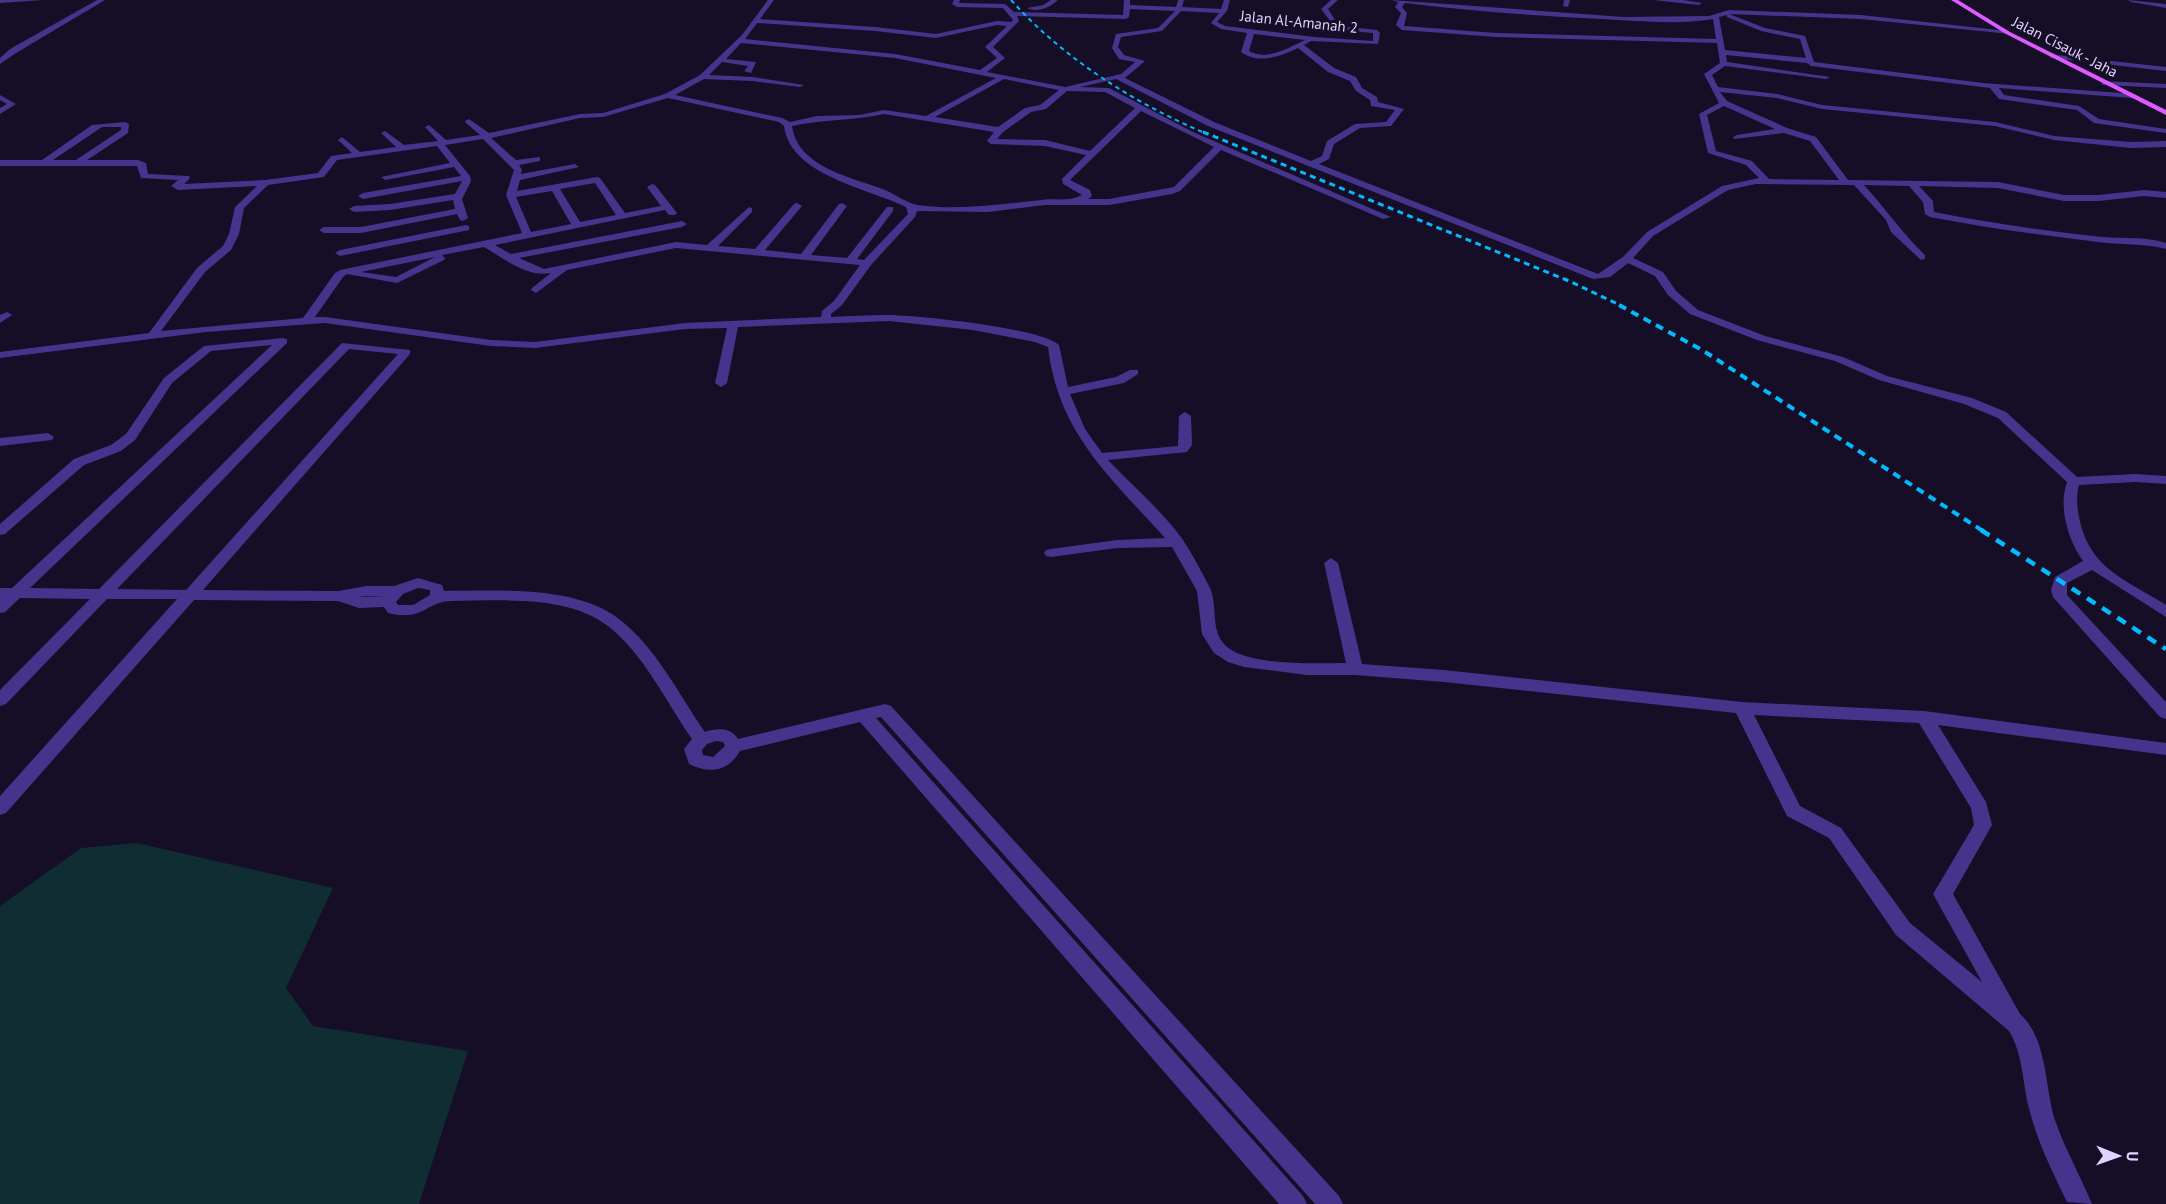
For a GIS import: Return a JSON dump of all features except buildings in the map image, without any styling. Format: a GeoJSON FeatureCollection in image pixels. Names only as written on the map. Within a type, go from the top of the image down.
{"type":"FeatureCollection","features":[{"type":"Feature","properties":{"kind":"main road","name":"Jalan Cisauk - Jaha"},"geometry":{"type":"LineString","coordinates":[[1954,0],[2051,56],[2166,113]]}},
{"type":"Feature","properties":{"kind":"street"},"geometry":{"type":"LineString","coordinates":[[0,3],[40,0]]}},
{"type":"Feature","properties":{"kind":"street"},"geometry":{"type":"LineString","coordinates":[[0,62],[13,51],[102,0]]}},
{"type":"Feature","properties":{"kind":"street"},"geometry":{"type":"LineString","coordinates":[[385,133],[402,148],[486,136],[580,116],[603,115],[668,96],[703,77],[740,41],[771,0]]}},
{"type":"Feature","properties":{"kind":"street"},"geometry":{"type":"LineString","coordinates":[[957,0],[955,4],[957,5],[1005,6],[1017,21],[988,49],[999,55],[1000,60],[983,71]]}},
{"type":"Feature","properties":{"kind":"street"},"geometry":{"type":"LineString","coordinates":[[1024,0],[1031,11]]}},
{"type":"Feature","properties":{"kind":"street"},"geometry":{"type":"LineString","coordinates":[[1012,14],[1045,7],[1055,0]]}},
{"type":"Feature","properties":{"kind":"street","name":"Jalan Al-Amanah 2"},"geometry":{"type":"LineString","coordinates":[[1227,0],[1224,11],[1213,22],[1223,28],[1314,39],[1376,43],[1377,33],[1372,30]]}},
{"type":"Feature","properties":{"kind":"street"},"geometry":{"type":"LineString","coordinates":[[1335,0],[1324,9],[1336,23],[1335,28]]}},
{"type":"Feature","properties":{"kind":"street"},"geometry":{"type":"LineString","coordinates":[[1394,0],[1425,2],[1450,7],[1683,15],[1788,14],[1870,18],[2008,33]]}},
{"type":"Feature","properties":{"kind":"street"},"geometry":{"type":"LineString","coordinates":[[1437,0],[1683,15]]}},
{"type":"Feature","properties":{"kind":"street"},"geometry":{"type":"LineString","coordinates":[[1656,0],[1699,3],[1696,0]]}},
{"type":"Feature","properties":{"kind":"street"},"geometry":{"type":"LineString","coordinates":[[2131,0],[2166,6]]}},
{"type":"Feature","properties":{"kind":"street"},"geometry":{"type":"LineString","coordinates":[[1403,1],[1398,7],[1404,13],[1399,27],[1406,29]]}},
{"type":"Feature","properties":{"kind":"street"},"geometry":{"type":"LineString","coordinates":[[1555,5],[1567,3],[1576,7]]}},
{"type":"Feature","properties":{"kind":"street"},"geometry":{"type":"LineString","coordinates":[[1132,32],[1126,17],[1126,4],[1180,4],[1224,11]]}},
{"type":"Feature","properties":{"kind":"street"},"geometry":{"type":"LineString","coordinates":[[1093,154],[1045,143],[991,141],[1000,130],[1028,110],[1043,107],[1065,89],[1117,77],[1133,69],[1141,62],[1122,57],[1114,47],[1118,35],[1160,30],[1177,14],[1180,4]]}},
{"type":"Feature","properties":{"kind":"street"},"geometry":{"type":"LineString","coordinates":[[1450,7],[1457,15]]}},
{"type":"Feature","properties":{"kind":"street"},"geometry":{"type":"LineString","coordinates":[[1780,7],[1788,14]]}},
{"type":"Feature","properties":{"kind":"street"},"geometry":{"type":"LineString","coordinates":[[1639,10],[1716,18],[1727,14],[1763,30],[1803,37],[1811,64],[1992,85],[2132,96]]}},
{"type":"Feature","properties":{"kind":"street"},"geometry":{"type":"LineString","coordinates":[[1031,11],[1126,17]]}},
{"type":"Feature","properties":{"kind":"street"},"geometry":{"type":"LineString","coordinates":[[1716,18],[1724,64]]}},
{"type":"Feature","properties":{"kind":"street"},"geometry":{"type":"LineString","coordinates":[[756,21],[874,29],[936,36],[997,23],[1009,24],[1011,27]]}},
{"type":"Feature","properties":{"kind":"street"},"geometry":{"type":"LineString","coordinates":[[1434,30],[1458,25]]}},
{"type":"Feature","properties":{"kind":"street"},"geometry":{"type":"LineString","coordinates":[[1251,31],[1245,52],[1248,55],[1275,55],[1335,28],[1383,30]]}},
{"type":"Feature","properties":{"kind":"street"},"geometry":{"type":"LineString","coordinates":[[1394,29],[1496,35],[1720,41]]}},
{"type":"Feature","properties":{"kind":"street"},"geometry":{"type":"LineString","coordinates":[[740,41],[887,54],[983,71],[1065,89],[1106,90],[1190,134],[1386,217]]}},
{"type":"Feature","properties":{"kind":"street"},"geometry":{"type":"LineString","coordinates":[[1299,45],[1331,70],[1355,81],[1359,89],[1374,99],[1374,104],[1400,109],[1388,124],[1358,126],[1330,143],[1326,157],[1311,164]]}},
{"type":"Feature","properties":{"kind":"street"},"geometry":{"type":"LineString","coordinates":[[1721,52],[1810,61]]}},
{"type":"Feature","properties":{"kind":"street"},"geometry":{"type":"LineString","coordinates":[[2051,56],[2166,69]]}},
{"type":"Feature","properties":{"kind":"street"},"geometry":{"type":"LineString","coordinates":[[720,60],[753,64],[748,71]]}},
{"type":"Feature","properties":{"kind":"street"},"geometry":{"type":"LineString","coordinates":[[1826,77],[1782,74],[1724,64],[1708,74],[1719,99],[1724,103],[1784,130],[1813,139],[1852,183],[1890,219],[1894,230],[1920,257]]}},
{"type":"Feature","properties":{"kind":"street"},"geometry":{"type":"LineString","coordinates":[[928,118],[1005,76]]}},
{"type":"Feature","properties":{"kind":"street"},"geometry":{"type":"LineString","coordinates":[[703,77],[752,79],[800,85]]}},
{"type":"Feature","properties":{"kind":"street"},"geometry":{"type":"LineString","coordinates":[[1117,77],[1211,124],[1597,277],[1628,260],[1631,252],[1650,234],[1725,188],[1741,182],[1910,182],[2004,186],[2064,198],[2166,195]]}},
{"type":"Feature","properties":{"kind":"street"},"geometry":{"type":"LineString","coordinates":[[2105,83],[2166,86]]}},
{"type":"Feature","properties":{"kind":"street"},"geometry":{"type":"LineString","coordinates":[[1992,85],[2002,97],[2079,108],[2097,121],[2166,131]]}},
{"type":"Feature","properties":{"kind":"street"},"geometry":{"type":"LineString","coordinates":[[1715,89],[1777,96],[1822,107],[1995,124],[2054,138],[2131,145],[2166,144]]}},
{"type":"Feature","properties":{"kind":"street"},"geometry":{"type":"LineString","coordinates":[[668,96],[762,115],[782,120],[788,125]]}},
{"type":"Feature","properties":{"kind":"street"},"geometry":{"type":"LineString","coordinates":[[0,97],[12,104],[0,112]]}},
{"type":"Feature","properties":{"kind":"street"},"geometry":{"type":"LineString","coordinates":[[1724,103],[1703,114],[1712,153],[1749,163],[1766,181]]}},
{"type":"Feature","properties":{"kind":"street"},"geometry":{"type":"LineString","coordinates":[[1076,202],[1084,199],[1087,192],[1066,182],[1066,179],[1140,108]]}},
{"type":"Feature","properties":{"kind":"street"},"geometry":{"type":"LineString","coordinates":[[788,125],[817,118],[859,117],[884,112],[1000,130]]}},
{"type":"Feature","properties":{"kind":"street"},"geometry":{"type":"LineString","coordinates":[[469,121],[514,163],[518,170],[511,195],[528,235]]}},
{"type":"Feature","properties":{"kind":"street"},"geometry":{"type":"LineString","coordinates":[[45,162],[95,127],[125,124],[125,131],[80,161]]}},
{"type":"Feature","properties":{"kind":"street"},"geometry":{"type":"LineString","coordinates":[[788,125],[787,134],[791,143],[801,154],[821,168],[840,178],[895,198],[912,208],[988,209],[1034,202],[1109,202],[1172,191],[1177,189],[1220,146]]}},
{"type":"Feature","properties":{"kind":"street"},"geometry":{"type":"LineString","coordinates":[[429,127],[466,178]]}},
{"type":"Feature","properties":{"kind":"street"},"geometry":{"type":"LineString","coordinates":[[1737,137],[1784,130]]}},
{"type":"Feature","properties":{"kind":"street"},"geometry":{"type":"LineString","coordinates":[[342,140],[359,155]]}},
{"type":"Feature","properties":{"kind":"street"},"geometry":{"type":"LineString","coordinates":[[385,177],[398,162],[402,148]]}},
{"type":"Feature","properties":{"kind":"street"},"geometry":{"type":"LineString","coordinates":[[0,163],[80,161],[138,163],[143,165],[144,176],[186,178],[176,187],[265,183],[321,175],[325,173],[332,159],[359,155],[398,162],[457,164]]}},
{"type":"Feature","properties":{"kind":"street"},"geometry":{"type":"LineString","coordinates":[[514,163],[537,159]]}},
{"type":"Feature","properties":{"kind":"street"},"geometry":{"type":"LineString","coordinates":[[515,178],[575,167]]}},
{"type":"Feature","properties":{"kind":"street"},"geometry":{"type":"LineString","coordinates":[[466,178],[458,196],[460,211],[474,246]]}},
{"type":"Feature","properties":{"kind":"street"},"geometry":{"type":"LineString","coordinates":[[363,196],[466,178]]}},
{"type":"Feature","properties":{"kind":"street"},"geometry":{"type":"LineString","coordinates":[[511,195],[597,180],[622,216]]}},
{"type":"Feature","properties":{"kind":"street"},"geometry":{"type":"LineString","coordinates":[[1910,182],[1928,201],[1930,214],[1999,228],[2116,242],[2150,240],[2166,246]]}},
{"type":"Feature","properties":{"kind":"street"},"geometry":{"type":"LineString","coordinates":[[153,335],[201,270],[227,248],[234,234],[240,207],[265,183]]}},
{"type":"Feature","properties":{"kind":"street"},"geometry":{"type":"LineString","coordinates":[[554,187],[577,225]]}},
{"type":"Feature","properties":{"kind":"street"},"geometry":{"type":"LineString","coordinates":[[652,187],[682,224]]}},
{"type":"Feature","properties":{"kind":"street"},"geometry":{"type":"LineString","coordinates":[[354,209],[390,207],[458,196]]}},
{"type":"Feature","properties":{"kind":"street"},"geometry":{"type":"LineString","coordinates":[[757,253],[797,206]]}},
{"type":"Feature","properties":{"kind":"street"},"geometry":{"type":"LineString","coordinates":[[804,257],[842,206]]}},
{"type":"Feature","properties":{"kind":"street"},"geometry":{"type":"LineString","coordinates":[[307,321],[339,275],[344,272],[668,207]]}},
{"type":"Feature","properties":{"kind":"street"},"geometry":{"type":"LineString","coordinates":[[826,319],[826,313],[838,303],[867,263],[912,215],[912,208]]}},
{"type":"Feature","properties":{"kind":"street"},"geometry":{"type":"LineString","coordinates":[[849,262],[890,209]]}},
{"type":"Feature","properties":{"kind":"street"},"geometry":{"type":"LineString","coordinates":[[710,249],[749,210]]}},
{"type":"Feature","properties":{"kind":"street"},"geometry":{"type":"LineString","coordinates":[[324,230],[361,230],[460,211]]}},
{"type":"Feature","properties":{"kind":"street"},"geometry":{"type":"LineString","coordinates":[[676,245],[682,224]]}},
{"type":"Feature","properties":{"kind":"street"},"geometry":{"type":"LineString","coordinates":[[510,257],[682,224]]}},
{"type":"Feature","properties":{"kind":"street"},"geometry":{"type":"LineString","coordinates":[[340,253],[466,228]]}},
{"type":"Feature","properties":{"kind":"street"},"geometry":{"type":"LineString","coordinates":[[486,244],[536,271],[564,268],[676,245],[867,263]]}},
{"type":"Feature","properties":{"kind":"street"},"geometry":{"type":"LineString","coordinates":[[344,272],[397,280],[458,249]]}},
{"type":"Feature","properties":{"kind":"street"},"geometry":{"type":"LineString","coordinates":[[1628,260],[1659,274],[1672,293],[1694,312],[1761,338],[1847,362],[1883,378],[1968,402],[2002,415],[2074,481],[2123,478],[2166,480]]}},
{"type":"Feature","properties":{"kind":"street"},"geometry":{"type":"LineString","coordinates":[[536,290],[564,268]]}},
{"type":"Feature","properties":{"kind":"street"},"geometry":{"type":"LineString","coordinates":[[0,369],[6,354],[153,335],[307,321],[348,322],[507,345],[546,344],[667,328],[826,319],[921,320],[973,327],[1053,345],[1056,368],[1063,392],[1079,429],[1098,457],[1178,542],[1199,579],[1208,611],[1210,634],[1220,649],[1234,658],[1250,663],[1307,669],[1355,669],[1742,708],[1924,717],[2166,749]]}},
{"type":"Feature","properties":{"kind":"street"},"geometry":{"type":"LineString","coordinates":[[721,383],[733,323]]}},
{"type":"Feature","properties":{"kind":"street"},"geometry":{"type":"LineString","coordinates":[[0,531],[79,462],[116,448],[131,437],[168,381],[208,348],[282,341],[0,608]]}},
{"type":"Feature","properties":{"kind":"street"},"geometry":{"type":"LineString","coordinates":[[0,700],[346,345],[406,352],[2,804]]}},
{"type":"Feature","properties":{"kind":"street"},"geometry":{"type":"LineString","coordinates":[[1063,392],[1120,380],[1134,372]]}},
{"type":"Feature","properties":{"kind":"street"},"geometry":{"type":"LineString","coordinates":[[1098,457],[1182,449],[1186,445],[1185,416]]}},
{"type":"Feature","properties":{"kind":"street"},"geometry":{"type":"LineString","coordinates":[[0,442],[48,437]]}},
{"type":"Feature","properties":{"kind":"street"},"geometry":{"type":"LineString","coordinates":[[2074,481],[2069,489],[2070,511],[2077,536],[2090,562],[2164,610]]}},
{"type":"Feature","properties":{"kind":"street"},"geometry":{"type":"LineString","coordinates":[[1051,553],[1117,544],[1178,542]]}},
{"type":"Feature","properties":{"kind":"street"},"geometry":{"type":"LineString","coordinates":[[2090,562],[2089,566],[2060,580],[2058,590],[2060,597],[2166,713]]}},
{"type":"Feature","properties":{"kind":"street"},"geometry":{"type":"LineString","coordinates":[[1331,563],[1355,669]]}},
{"type":"Feature","properties":{"kind":"street"},"geometry":{"type":"LineString","coordinates":[[0,593],[339,596],[359,603],[393,597],[411,584],[430,583],[438,588],[437,596],[429,604],[416,610],[402,612],[393,609],[393,597]]}},
{"type":"Feature","properties":{"kind":"street"},"geometry":{"type":"LineString","coordinates":[[437,596],[557,601],[584,608],[611,620],[631,639],[701,740]]}},
{"type":"Feature","properties":{"kind":"street"},"geometry":{"type":"LineString","coordinates":[[1742,708],[1793,811],[1806,821],[1828,828],[1835,833],[1903,929],[2016,1024]]}},
{"type":"Feature","properties":{"kind":"street"},"geometry":{"type":"LineString","coordinates":[[734,746],[885,710],[1331,1204]]}},
{"type":"Feature","properties":{"kind":"street"},"geometry":{"type":"LineString","coordinates":[[864,715],[1295,1204]]}},
{"type":"Feature","properties":{"kind":"street"},"geometry":{"type":"LineString","coordinates":[[1924,717],[1980,807],[1983,825],[1943,894],[2026,1038],[2032,1052],[2043,1121],[2083,1203]]}},
{"type":"Feature","properties":{"kind":"street"},"geometry":{"type":"LineString","coordinates":[[715,735],[728,737],[734,746],[729,756],[718,763],[704,764],[695,759],[693,749],[701,740],[715,735]]}},
{"type":"Feature","properties":{"kind":"green space"},"geometry":{"type":"Polygon","coordinates":[[[137,843],[333,888],[286,988],[313,1026],[468,1051],[419,1204],[0,1204],[0,906],[81,848],[137,843]]]}},
{"type":"Feature","properties":{"kind":"railway"},"geometry":{"type":"LineString","coordinates":[[1011,0],[1054,41],[1102,78],[1153,108],[1207,134]]}},
{"type":"Feature","properties":{"kind":"railway"},"geometry":{"type":"LineString","coordinates":[[1203,132],[1569,281],[1622,306]]}},
{"type":"Feature","properties":{"kind":"railway"},"geometry":{"type":"LineString","coordinates":[[1619,305],[1702,350],[1983,531]]}},
{"type":"Feature","properties":{"kind":"railway"},"geometry":{"type":"LineString","coordinates":[[1981,530],[2166,649]]}}]}
